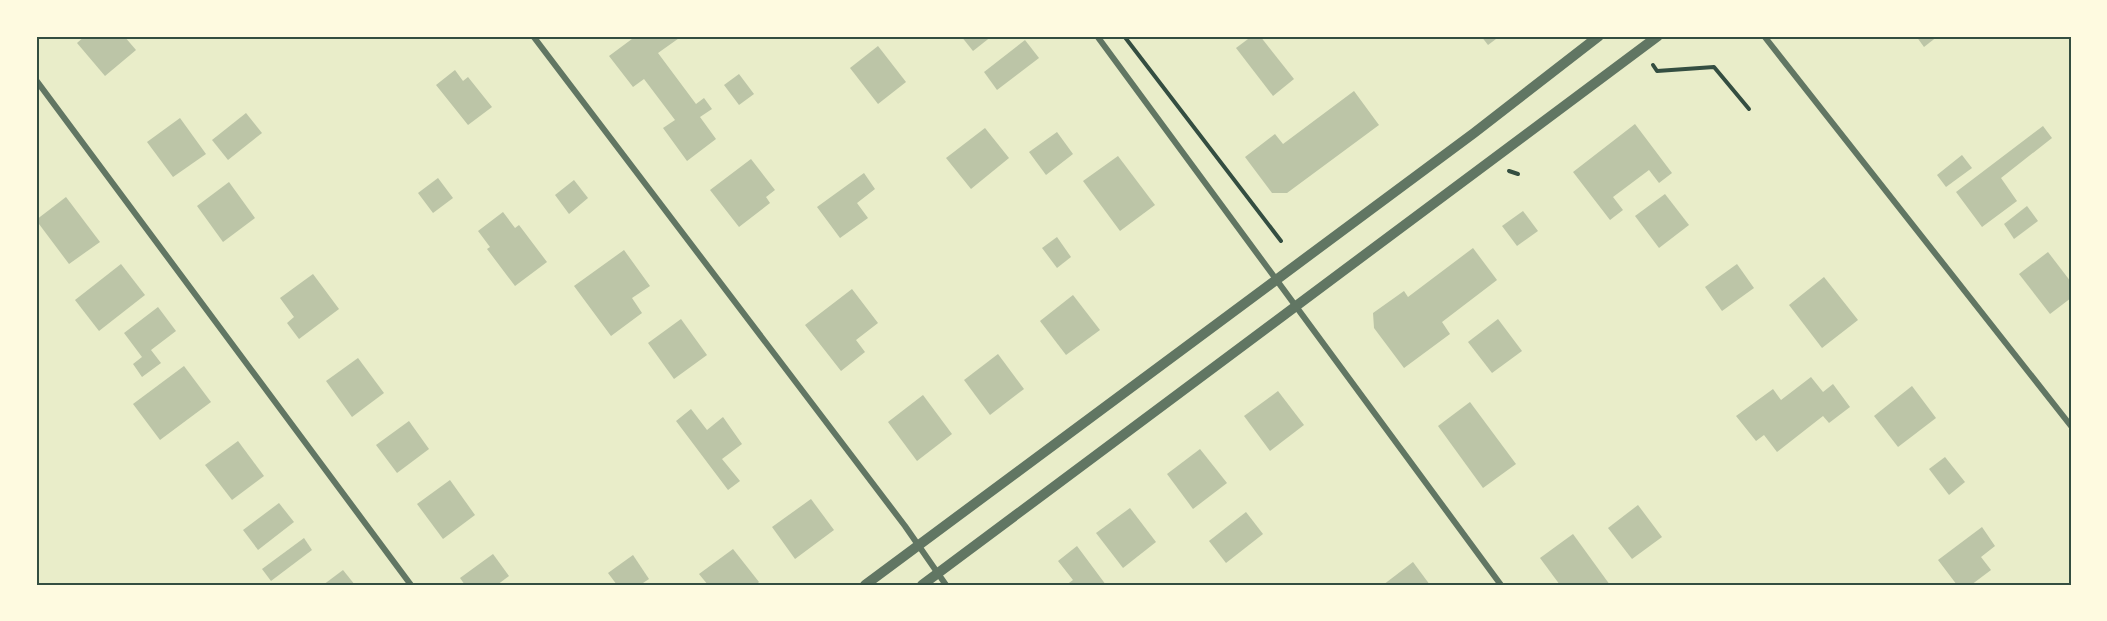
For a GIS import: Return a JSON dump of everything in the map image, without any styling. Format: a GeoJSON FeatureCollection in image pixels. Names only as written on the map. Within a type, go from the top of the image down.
{"type":"FeatureCollection","features":[{"type":"Feature","properties":{"kind":"street"},"geometry":{"type":"LineString","coordinates":[[532,36],[946,585]]}},
{"type":"Feature","properties":{"kind":"street"},"geometry":{"type":"LineString","coordinates":[[1097,36],[1298,305],[1501,585]]}},
{"type":"Feature","properties":{"kind":"street"},"geometry":{"type":"LineString","coordinates":[[865,585],[1599,36]]}},
{"type":"Feature","properties":{"kind":"street"},"geometry":{"type":"LineString","coordinates":[[922,585],[1658,36]]}},
{"type":"Feature","properties":{"kind":"street"},"geometry":{"type":"LineString","coordinates":[[1764,36],[2071,426]]}},
{"type":"Feature","properties":{"kind":"street"},"geometry":{"type":"LineString","coordinates":[[36,80],[411,585]]}},
{"type":"Feature","properties":{"kind":"path"},"geometry":{"type":"LineString","coordinates":[[1124,36],[1281,241]]}},
{"type":"Feature","properties":{"kind":"path"},"geometry":{"type":"LineString","coordinates":[[1640,49],[1657,71],[1714,66],[1749,109]]}},
{"type":"Feature","properties":{"kind":"building"},"geometry":{"type":"Polygon","coordinates":[[[85,36],[124,36],[136,50],[105,76],[77,43],[85,36]]]}},
{"type":"Feature","properties":{"kind":"building"},"geometry":{"type":"Polygon","coordinates":[[[636,36],[682,36],[658,53],[696,104],[704,98],[712,109],[700,117],[716,139],[687,161],[663,128],[675,120],[644,79],[633,87],[609,56],[636,36]]]}},
{"type":"Feature","properties":{"kind":"building"},"geometry":{"type":"Polygon","coordinates":[[[961,36],[992,36],[973,51],[961,36]]]}},
{"type":"Feature","properties":{"kind":"building"},"geometry":{"type":"Polygon","coordinates":[[[1252,36],[1260,36],[1294,79],[1273,96],[1236,48],[1252,36]]]}},
{"type":"Feature","properties":{"kind":"building"},"geometry":{"type":"Polygon","coordinates":[[[1481,36],[1500,36],[1488,45],[1481,36]]]}},
{"type":"Feature","properties":{"kind":"building"},"geometry":{"type":"Polygon","coordinates":[[[1916,36],[1938,36],[1924,47],[1916,36]]]}},
{"type":"Feature","properties":{"kind":"building"},"geometry":{"type":"Polygon","coordinates":[[[1025,40],[1039,58],[997,90],[984,72],[1025,40]]]}},
{"type":"Feature","properties":{"kind":"building"},"geometry":{"type":"Polygon","coordinates":[[[878,46],[906,82],[878,104],[850,68],[878,46]]]}},
{"type":"Feature","properties":{"kind":"building"},"geometry":{"type":"Polygon","coordinates":[[[455,70],[463,81],[468,77],[492,107],[468,125],[436,85],[455,70]]]}},
{"type":"Feature","properties":{"kind":"building"},"geometry":{"type":"Polygon","coordinates":[[[739,74],[754,94],[739,105],[724,85],[739,74]]]}},
{"type":"Feature","properties":{"kind":"building"},"geometry":{"type":"Polygon","coordinates":[[[1354,91],[1379,125],[1287,193],[1272,193],[1245,157],[1275,134],[1283,144],[1354,91]]]}},
{"type":"Feature","properties":{"kind":"building"},"geometry":{"type":"Polygon","coordinates":[[[246,113],[262,133],[228,160],[212,140],[246,113]]]}},
{"type":"Feature","properties":{"kind":"building"},"geometry":{"type":"Polygon","coordinates":[[[180,118],[206,154],[173,177],[147,142],[180,118]]]}},
{"type":"Feature","properties":{"kind":"building"},"geometry":{"type":"Polygon","coordinates":[[[1635,124],[1672,173],[1659,183],[1649,170],[1613,197],[1623,210],[1610,220],[1573,172],[1635,124]]]}},
{"type":"Feature","properties":{"kind":"building"},"geometry":{"type":"Polygon","coordinates":[[[2043,126],[2052,138],[2001,178],[2017,201],[1982,227],[1956,192],[2043,126]]]}},
{"type":"Feature","properties":{"kind":"building"},"geometry":{"type":"Polygon","coordinates":[[[985,128],[1009,158],[971,189],[946,158],[985,128]]]}},
{"type":"Feature","properties":{"kind":"building"},"geometry":{"type":"Polygon","coordinates":[[[1057,132],[1073,154],[1046,175],[1029,152],[1057,132]]]}},
{"type":"Feature","properties":{"kind":"building"},"geometry":{"type":"Polygon","coordinates":[[[1962,155],[1972,168],[1946,187],[1937,175],[1962,155]]]}},
{"type":"Feature","properties":{"kind":"building"},"geometry":{"type":"Polygon","coordinates":[[[1118,156],[1155,205],[1120,231],[1083,181],[1118,156]]]}},
{"type":"Feature","properties":{"kind":"building"},"geometry":{"type":"Polygon","coordinates":[[[751,159],[775,190],[766,197],[770,203],[739,227],[710,190],[751,159]]]}},
{"type":"Feature","properties":{"kind":"building"},"geometry":{"type":"Polygon","coordinates":[[[864,173],[875,189],[857,203],[868,218],[840,238],[817,207],[864,173]]]}},
{"type":"Feature","properties":{"kind":"building"},"geometry":{"type":"Polygon","coordinates":[[[438,178],[453,198],[433,213],[418,193],[438,178]]]}},
{"type":"Feature","properties":{"kind":"building"},"geometry":{"type":"Polygon","coordinates":[[[574,180],[588,198],[569,214],[555,195],[574,180]]]}},
{"type":"Feature","properties":{"kind":"building"},"geometry":{"type":"Polygon","coordinates":[[[229,182],[255,218],[223,242],[197,206],[229,182]]]}},
{"type":"Feature","properties":{"kind":"building"},"geometry":{"type":"Polygon","coordinates":[[[1665,194],[1689,225],[1659,248],[1635,216],[1665,194]]]}},
{"type":"Feature","properties":{"kind":"building"},"geometry":{"type":"Polygon","coordinates":[[[66,197],[100,242],[69,264],[36,220],[66,197]]]}},
{"type":"Feature","properties":{"kind":"building"},"geometry":{"type":"Polygon","coordinates":[[[2027,206],[2038,221],[2014,239],[2004,224],[2027,206]]]}},
{"type":"Feature","properties":{"kind":"building"},"geometry":{"type":"Polygon","coordinates":[[[1523,211],[1538,231],[1517,246],[1502,226],[1523,211]]]}},
{"type":"Feature","properties":{"kind":"building"},"geometry":{"type":"Polygon","coordinates":[[[503,212],[515,228],[519,225],[547,262],[515,286],[487,249],[490,247],[478,231],[503,212]]]}},
{"type":"Feature","properties":{"kind":"building"},"geometry":{"type":"Polygon","coordinates":[[[1057,237],[1071,257],[1057,268],[1042,248],[1057,237]]]}},
{"type":"Feature","properties":{"kind":"building"},"geometry":{"type":"Polygon","coordinates":[[[1473,248],[1497,280],[1442,322],[1450,334],[1404,368],[1374,328],[1373,313],[1404,291],[1408,297],[1473,248]]]}},
{"type":"Feature","properties":{"kind":"building"},"geometry":{"type":"Polygon","coordinates":[[[624,250],[650,286],[632,298],[642,313],[611,336],[574,286],[624,250]]]}},
{"type":"Feature","properties":{"kind":"building"},"geometry":{"type":"Polygon","coordinates":[[[2048,252],[2071,282],[2071,298],[2050,314],[2019,274],[2048,252]]]}},
{"type":"Feature","properties":{"kind":"building"},"geometry":{"type":"Polygon","coordinates":[[[121,264],[145,295],[99,331],[75,300],[121,264]]]}},
{"type":"Feature","properties":{"kind":"building"},"geometry":{"type":"Polygon","coordinates":[[[1737,264],[1754,288],[1722,311],[1705,287],[1737,264]]]}},
{"type":"Feature","properties":{"kind":"building"},"geometry":{"type":"Polygon","coordinates":[[[313,274],[339,309],[299,339],[287,323],[294,317],[280,298],[313,274]]]}},
{"type":"Feature","properties":{"kind":"building"},"geometry":{"type":"Polygon","coordinates":[[[1824,277],[1858,320],[1822,348],[1789,305],[1824,277]]]}},
{"type":"Feature","properties":{"kind":"building"},"geometry":{"type":"Polygon","coordinates":[[[852,289],[878,323],[856,340],[865,352],[841,371],[805,325],[852,289]]]}},
{"type":"Feature","properties":{"kind":"building"},"geometry":{"type":"Polygon","coordinates":[[[1073,295],[1100,330],[1066,355],[1040,321],[1073,295]]]}},
{"type":"Feature","properties":{"kind":"building"},"geometry":{"type":"Polygon","coordinates":[[[158,307],[176,331],[151,350],[161,363],[142,377],[133,364],[142,357],[124,333],[158,307]]]}},
{"type":"Feature","properties":{"kind":"building"},"geometry":{"type":"Polygon","coordinates":[[[681,319],[707,355],[674,379],[648,343],[681,319]]]}},
{"type":"Feature","properties":{"kind":"building"},"geometry":{"type":"Polygon","coordinates":[[[1498,319],[1522,351],[1492,373],[1468,342],[1498,319]]]}},
{"type":"Feature","properties":{"kind":"building"},"geometry":{"type":"Polygon","coordinates":[[[998,354],[1024,389],[990,415],[964,380],[998,354]]]}},
{"type":"Feature","properties":{"kind":"building"},"geometry":{"type":"Polygon","coordinates":[[[358,358],[384,393],[352,417],[326,381],[358,358]]]}},
{"type":"Feature","properties":{"kind":"building"},"geometry":{"type":"Polygon","coordinates":[[[184,366],[211,402],[160,440],[133,404],[184,366]]]}},
{"type":"Feature","properties":{"kind":"building"},"geometry":{"type":"Polygon","coordinates":[[[1811,377],[1823,392],[1833,384],[1850,407],[1829,423],[1823,416],[1777,452],[1764,435],[1756,441],[1736,416],[1773,389],[1781,400],[1811,377]]]}},
{"type":"Feature","properties":{"kind":"building"},"geometry":{"type":"Polygon","coordinates":[[[1912,386],[1936,418],[1898,447],[1874,416],[1912,386]]]}},
{"type":"Feature","properties":{"kind":"building"},"geometry":{"type":"Polygon","coordinates":[[[1278,391],[1304,425],[1270,451],[1244,416],[1278,391]]]}},
{"type":"Feature","properties":{"kind":"building"},"geometry":{"type":"Polygon","coordinates":[[[923,395],[952,434],[917,461],[888,422],[923,395]]]}},
{"type":"Feature","properties":{"kind":"building"},"geometry":{"type":"Polygon","coordinates":[[[1470,402],[1516,464],[1483,488],[1438,426],[1470,402]]]}},
{"type":"Feature","properties":{"kind":"building"},"geometry":{"type":"Polygon","coordinates":[[[691,409],[707,430],[723,417],[742,444],[722,459],[740,481],[728,490],[676,421],[691,409]]]}},
{"type":"Feature","properties":{"kind":"building"},"geometry":{"type":"Polygon","coordinates":[[[409,421],[429,449],[397,473],[376,445],[409,421]]]}},
{"type":"Feature","properties":{"kind":"building"},"geometry":{"type":"Polygon","coordinates":[[[238,441],[264,476],[232,500],[205,465],[238,441]]]}},
{"type":"Feature","properties":{"kind":"building"},"geometry":{"type":"Polygon","coordinates":[[[1200,449],[1227,483],[1193,509],[1167,474],[1200,449]]]}},
{"type":"Feature","properties":{"kind":"building"},"geometry":{"type":"Polygon","coordinates":[[[1945,457],[1965,482],[1949,495],[1929,469],[1945,457]]]}},
{"type":"Feature","properties":{"kind":"building"},"geometry":{"type":"Polygon","coordinates":[[[450,480],[475,515],[443,539],[417,504],[450,480]]]}},
{"type":"Feature","properties":{"kind":"building"},"geometry":{"type":"Polygon","coordinates":[[[811,499],[834,530],[795,559],[772,527],[811,499]]]}},
{"type":"Feature","properties":{"kind":"building"},"geometry":{"type":"Polygon","coordinates":[[[279,503],[294,522],[258,550],[243,530],[279,503]]]}},
{"type":"Feature","properties":{"kind":"building"},"geometry":{"type":"Polygon","coordinates":[[[1638,505],[1662,537],[1632,559],[1608,528],[1638,505]]]}},
{"type":"Feature","properties":{"kind":"building"},"geometry":{"type":"Polygon","coordinates":[[[1130,508],[1156,542],[1123,568],[1096,533],[1130,508]]]}},
{"type":"Feature","properties":{"kind":"building"},"geometry":{"type":"Polygon","coordinates":[[[1246,512],[1263,534],[1226,563],[1209,541],[1246,512]]]}},
{"type":"Feature","properties":{"kind":"building"},"geometry":{"type":"Polygon","coordinates":[[[1982,527],[1995,546],[1981,557],[1991,570],[1971,585],[1957,585],[1938,560],[1982,527]]]}},
{"type":"Feature","properties":{"kind":"building"},"geometry":{"type":"Polygon","coordinates":[[[1573,534],[1610,585],[1560,585],[1540,558],[1573,534]]]}},
{"type":"Feature","properties":{"kind":"building"},"geometry":{"type":"Polygon","coordinates":[[[304,538],[312,550],[271,581],[262,569],[304,538]]]}},
{"type":"Feature","properties":{"kind":"building"},"geometry":{"type":"Polygon","coordinates":[[[1077,546],[1106,585],[1066,585],[1073,580],[1058,561],[1077,546]]]}},
{"type":"Feature","properties":{"kind":"building"},"geometry":{"type":"Polygon","coordinates":[[[733,549],[759,582],[756,585],[708,585],[699,574],[733,549]]]}},
{"type":"Feature","properties":{"kind":"building"},"geometry":{"type":"Polygon","coordinates":[[[493,554],[509,576],[497,585],[465,585],[460,578],[493,554]]]}},
{"type":"Feature","properties":{"kind":"building"},"geometry":{"type":"Polygon","coordinates":[[[633,555],[649,579],[640,585],[617,585],[608,573],[633,555]]]}},
{"type":"Feature","properties":{"kind":"building"},"geometry":{"type":"Polygon","coordinates":[[[1413,562],[1430,585],[1383,585],[1413,562]]]}},
{"type":"Feature","properties":{"kind":"building"},"geometry":{"type":"Polygon","coordinates":[[[343,570],[355,585],[323,585],[343,570]]]}}]}
